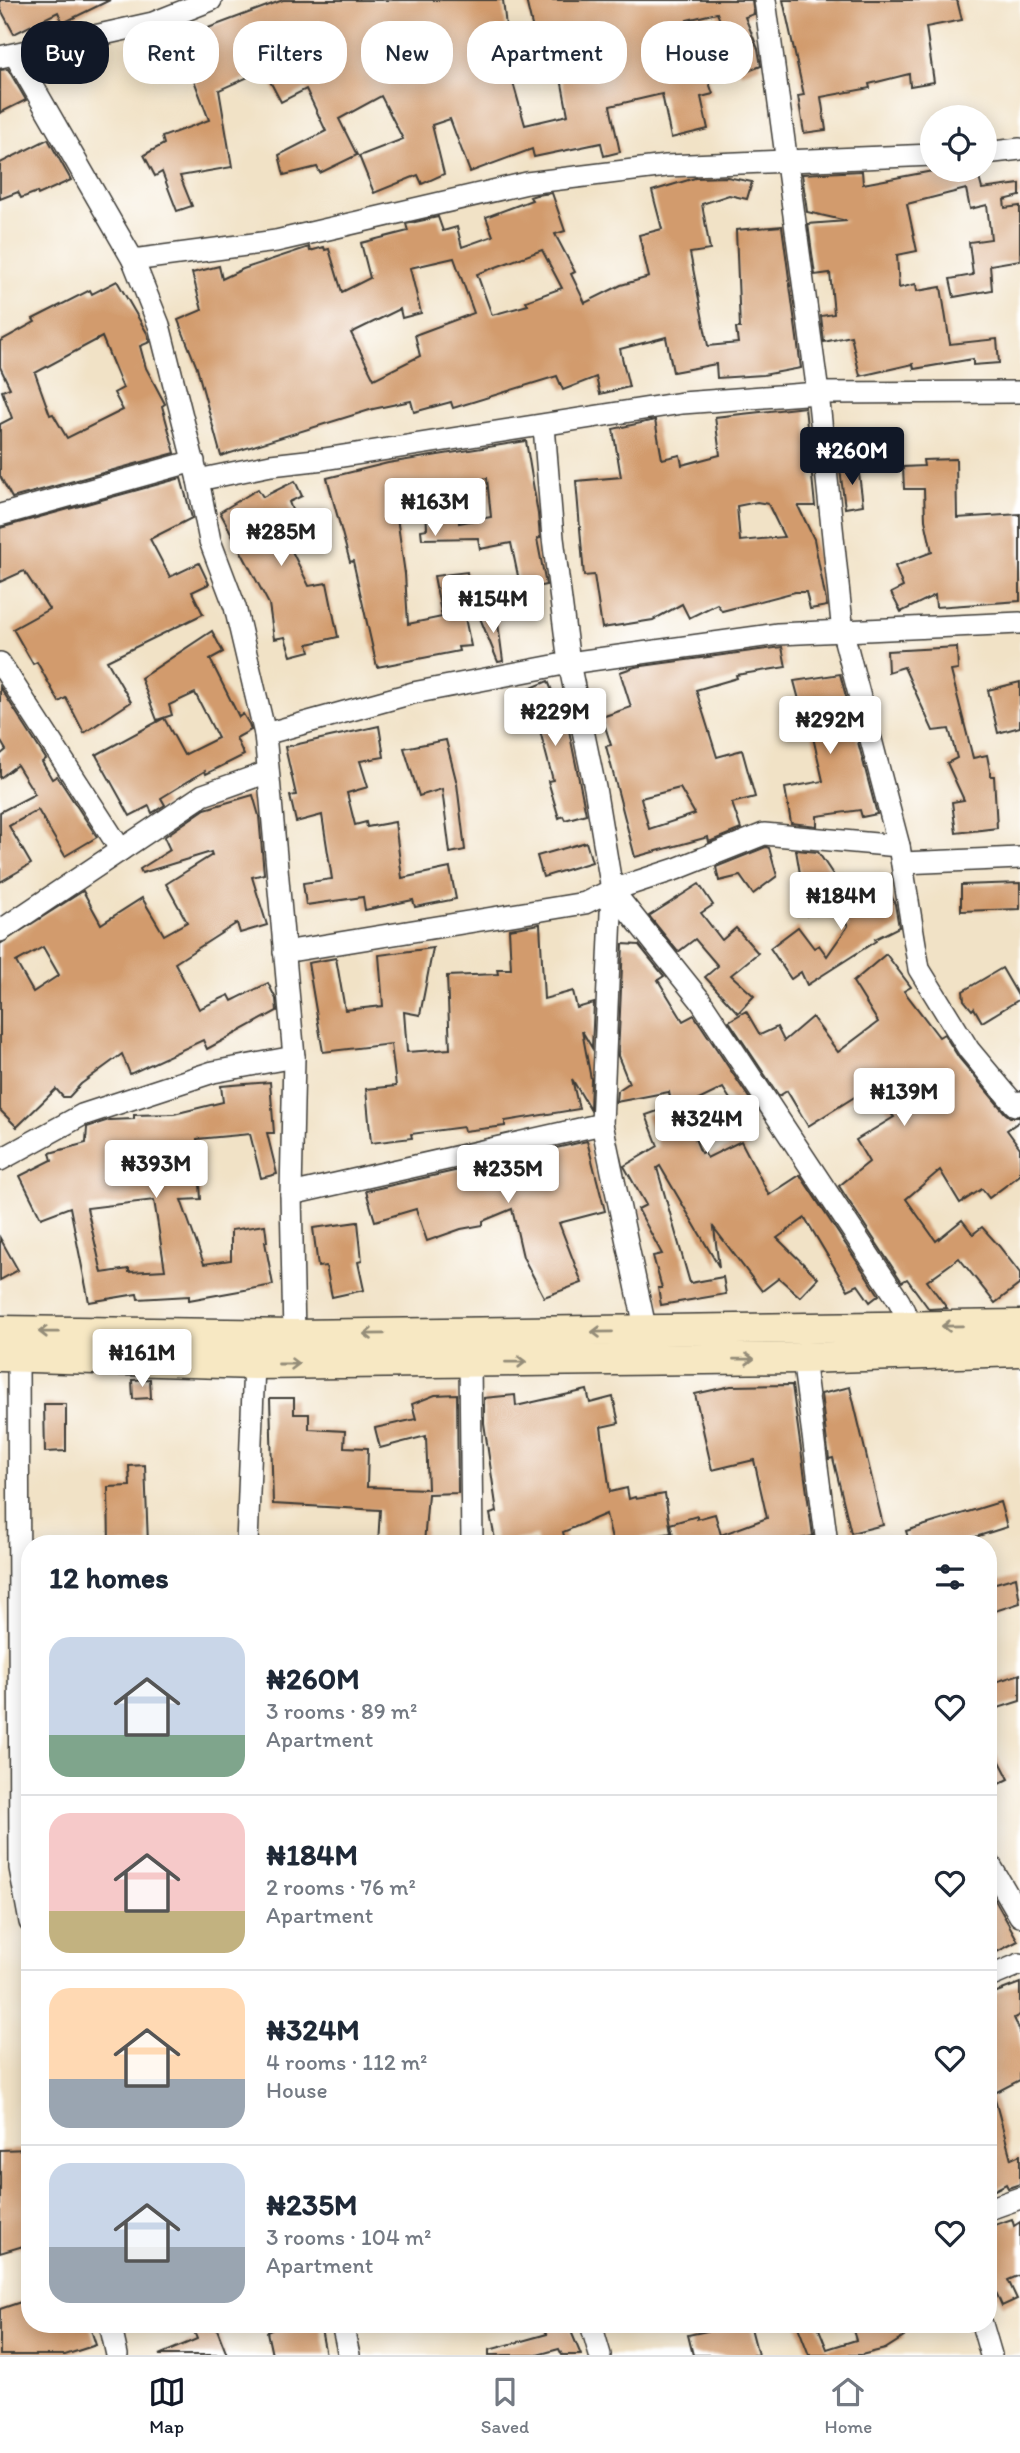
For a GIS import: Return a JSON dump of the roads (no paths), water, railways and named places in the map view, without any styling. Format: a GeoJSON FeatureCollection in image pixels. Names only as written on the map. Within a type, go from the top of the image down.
{"type":"FeatureCollection","features":[{"type":"Feature","properties":{"kind":"main road"},"geometry":{"type":"LineString","coordinates":[[0,1331],[294,1335],[912,1327],[1011,1338]]}},
{"type":"Feature","properties":{"kind":"main road"},"geometry":{"type":"LineString","coordinates":[[9,1356],[254,1364],[803,1358],[1011,1338]]}},
{"type":"Feature","properties":{"kind":"street"},"geometry":{"type":"LineString","coordinates":[[211,0],[153,23],[7,56],[133,260],[159,325],[196,470],[210,541],[235,607],[265,734],[294,1057],[291,1194],[294,1335]]}},
{"type":"Feature","properties":{"kind":"street"},"geometry":{"type":"LineString","coordinates":[[765,0],[818,393],[843,633],[901,855],[919,969],[968,1050],[1018,1106]]}},
{"type":"Feature","properties":{"kind":"street"},"geometry":{"type":"LineString","coordinates":[[997,152],[1020,149]]}},
{"type":"Feature","properties":{"kind":"street"},"geometry":{"type":"LineString","coordinates":[[133,260],[276,241],[527,183],[666,166],[920,155]]}},
{"type":"Feature","properties":{"kind":"street"},"geometry":{"type":"LineString","coordinates":[[0,515],[196,470],[271,465],[544,426],[682,402],[818,393],[1020,392]]}},
{"type":"Feature","properties":{"kind":"street"},"geometry":{"type":"LineString","coordinates":[[544,426],[553,538],[569,663],[595,788],[612,890],[602,1124],[646,1332]]}},
{"type":"Feature","properties":{"kind":"street"},"geometry":{"type":"LineString","coordinates":[[265,734],[414,693],[569,663],[778,634],[1020,623]]}},
{"type":"Feature","properties":{"kind":"street"},"geometry":{"type":"LineString","coordinates":[[0,663],[121,850]]}},
{"type":"Feature","properties":{"kind":"street"},"geometry":{"type":"LineString","coordinates":[[0,931],[203,795],[268,772]]}},
{"type":"Feature","properties":{"kind":"street"},"geometry":{"type":"LineString","coordinates":[[284,952],[585,903],[612,890],[676,869],[764,834],[901,855],[1020,858]]}},
{"type":"Feature","properties":{"kind":"street"},"geometry":{"type":"LineString","coordinates":[[612,890],[700,1000],[898,1301],[912,1327]]}},
{"type":"Feature","properties":{"kind":"street"},"geometry":{"type":"LineString","coordinates":[[0,1160],[82,1115],[213,1072],[294,1057]]}},
{"type":"Feature","properties":{"kind":"street"},"geometry":{"type":"LineString","coordinates":[[291,1194],[602,1124]]}},
{"type":"Feature","properties":{"kind":"street"},"geometry":{"type":"LineString","coordinates":[[9,1356],[10,1867],[21,1897]]}},
{"type":"Feature","properties":{"kind":"street"},"geometry":{"type":"LineString","coordinates":[[803,1358],[826,1535]]}},
{"type":"Feature","properties":{"kind":"street"},"geometry":{"type":"LineString","coordinates":[[470,1362],[472,1535]]}},
{"type":"Feature","properties":{"kind":"street"},"geometry":{"type":"LineString","coordinates":[[247,1535],[254,1364]]}},
{"type":"Feature","properties":{"kind":"street"},"geometry":{"type":"LineString","coordinates":[[997,1877],[1020,1916]]}},
{"type":"Feature","properties":{"kind":"street"},"geometry":{"type":"LineString","coordinates":[[997,1974],[1020,1964]]}},
{"type":"Feature","properties":{"kind":"street"},"geometry":{"type":"LineString","coordinates":[[997,2206],[1020,2198]]}},
{"type":"Feature","properties":{"kind":"street"},"geometry":{"type":"LineString","coordinates":[[112,2333],[117,2355]]}},
{"type":"Feature","properties":{"kind":"street"},"geometry":{"type":"LineString","coordinates":[[344,2333],[349,2355]]}},
{"type":"Feature","properties":{"kind":"street"},"geometry":{"type":"LineString","coordinates":[[594,2333],[600,2355]]}},
{"type":"Feature","properties":{"kind":"street"},"geometry":{"type":"LineString","coordinates":[[985,2333],[991,2355]]}}]}
